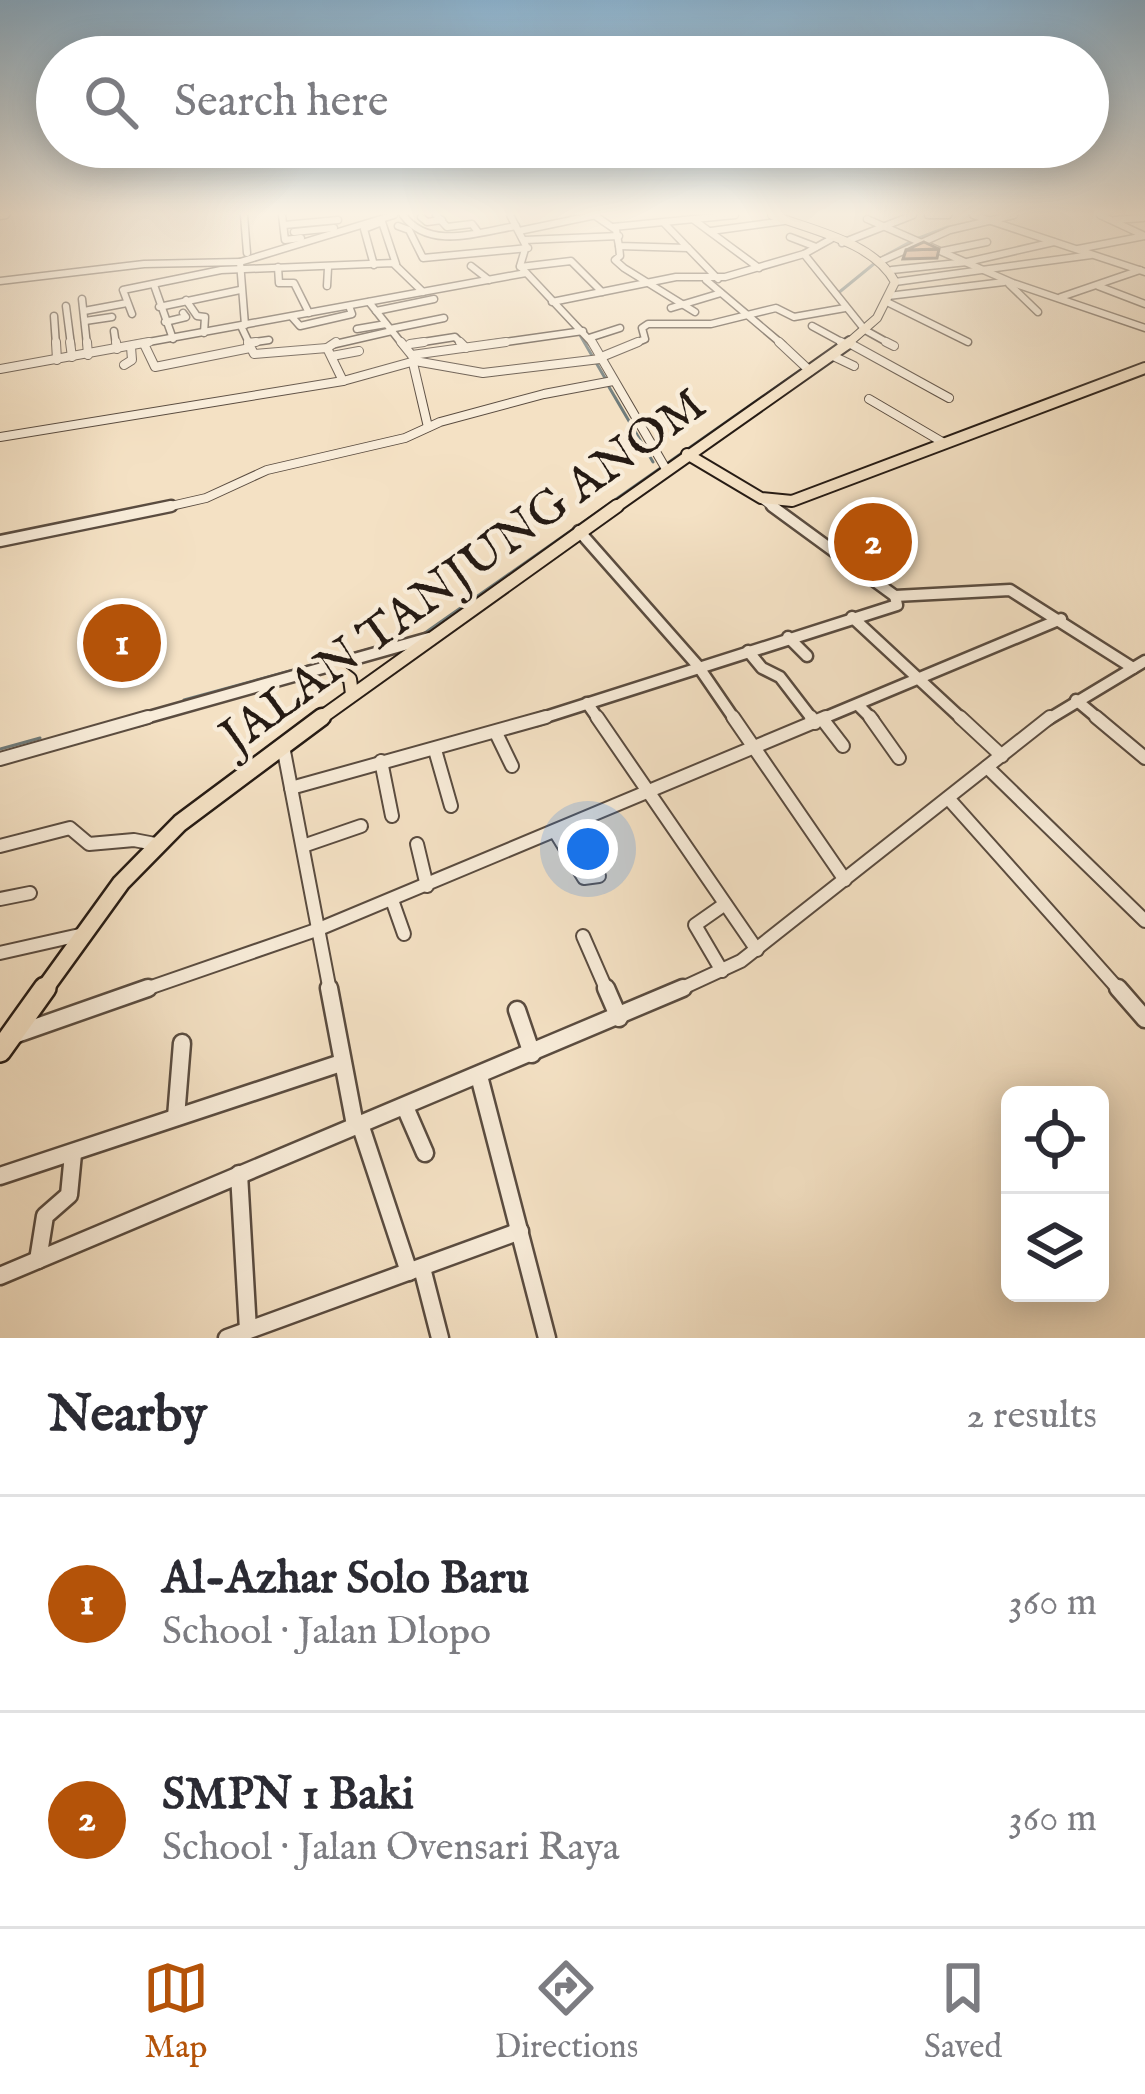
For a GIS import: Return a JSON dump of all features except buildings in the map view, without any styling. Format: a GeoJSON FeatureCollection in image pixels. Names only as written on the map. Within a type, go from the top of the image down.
{"type":"FeatureCollection","features":[{"type":"Feature","properties":{"kind":"main road"},"geometry":{"type":"LineString","coordinates":[[882,277],[888,282]]}},
{"type":"Feature","properties":{"kind":"main road","name":"JALAN TANJUNG ANOM"},"geometry":{"type":"LineString","coordinates":[[0,1052],[155,844],[663,466],[854,340],[888,282]]}},
{"type":"Feature","properties":{"kind":"main road"},"geometry":{"type":"LineString","coordinates":[[687,454],[761,498],[792,501],[1145,368]]}},
{"type":"Feature","properties":{"kind":"main road"},"geometry":{"type":"LineString","coordinates":[[332,665],[350,679],[352,694]]}},
{"type":"Feature","properties":{"kind":"street"},"geometry":{"type":"LineString","coordinates":[[0,281],[30,277]]}},
{"type":"Feature","properties":{"kind":"street"},"geometry":{"type":"LineString","coordinates":[[240,277],[243,326],[254,354],[300,349],[313,339],[329,352],[343,381]]}},
{"type":"Feature","properties":{"kind":"street"},"geometry":{"type":"LineString","coordinates":[[279,277],[279,283]]}},
{"type":"Feature","properties":{"kind":"street"},"geometry":{"type":"LineString","coordinates":[[326,286],[327,277]]}},
{"type":"Feature","properties":{"kind":"street"},"geometry":{"type":"LineString","coordinates":[[329,352],[335,342],[444,319],[428,294],[409,277]]}},
{"type":"Feature","properties":{"kind":"street"},"geometry":{"type":"LineString","coordinates":[[486,277],[489,280]]}},
{"type":"Feature","properties":{"kind":"street"},"geometry":{"type":"LineString","coordinates":[[376,310],[500,277]]}},
{"type":"Feature","properties":{"kind":"street"},"geometry":{"type":"LineString","coordinates":[[528,277],[581,333],[663,466]]}},
{"type":"Feature","properties":{"kind":"street"},"geometry":{"type":"LineString","coordinates":[[588,277],[602,292]]}},
{"type":"Feature","properties":{"kind":"street"},"geometry":{"type":"LineString","coordinates":[[636,277],[694,312]]}},
{"type":"Feature","properties":{"kind":"street"},"geometry":{"type":"LineString","coordinates":[[534,303],[676,277]]}},
{"type":"Feature","properties":{"kind":"street"},"geometry":{"type":"LineString","coordinates":[[697,277],[724,277]]}},
{"type":"Feature","properties":{"kind":"street"},"geometry":{"type":"LineString","coordinates":[[822,277],[845,308],[854,340],[949,398]]}},
{"type":"Feature","properties":{"kind":"street"},"geometry":{"type":"LineString","coordinates":[[888,282],[891,277]]}},
{"type":"Feature","properties":{"kind":"street"},"geometry":{"type":"LineString","coordinates":[[888,282],[899,277]]}},
{"type":"Feature","properties":{"kind":"street"},"geometry":{"type":"LineString","coordinates":[[888,282],[928,277]]}},
{"type":"Feature","properties":{"kind":"street"},"geometry":{"type":"LineString","coordinates":[[997,277],[1145,328]]}},
{"type":"Feature","properties":{"kind":"street"},"geometry":{"type":"LineString","coordinates":[[1058,298],[1123,277]]}},
{"type":"Feature","properties":{"kind":"street"},"geometry":{"type":"LineString","coordinates":[[130,308],[124,290],[192,278],[199,289]]}},
{"type":"Feature","properties":{"kind":"street"},"geometry":{"type":"LineString","coordinates":[[703,278],[807,368]]}},
{"type":"Feature","properties":{"kind":"street"},"geometry":{"type":"LineString","coordinates":[[397,283],[411,280]]}},
{"type":"Feature","properties":{"kind":"street"},"geometry":{"type":"LineString","coordinates":[[888,282],[1004,281],[1038,312]]}},
{"type":"Feature","properties":{"kind":"street"},"geometry":{"type":"LineString","coordinates":[[888,282],[968,342]]}},
{"type":"Feature","properties":{"kind":"street"},"geometry":{"type":"LineString","coordinates":[[267,285],[295,283],[309,314]]}},
{"type":"Feature","properties":{"kind":"street"},"geometry":{"type":"LineString","coordinates":[[154,285],[172,339]]}},
{"type":"Feature","properties":{"kind":"street"},"geometry":{"type":"LineString","coordinates":[[1096,286],[1145,304]]}},
{"type":"Feature","properties":{"kind":"street"},"geometry":{"type":"LineString","coordinates":[[671,308],[734,289]]}},
{"type":"Feature","properties":{"kind":"street"},"geometry":{"type":"LineString","coordinates":[[83,311],[158,305],[240,290]]}},
{"type":"Feature","properties":{"kind":"street"},"geometry":{"type":"LineString","coordinates":[[0,369],[428,294]]}},
{"type":"Feature","properties":{"kind":"street"},"geometry":{"type":"LineString","coordinates":[[82,299],[88,355]]}},
{"type":"Feature","properties":{"kind":"street"},"geometry":{"type":"LineString","coordinates":[[186,300],[188,314]]}},
{"type":"Feature","properties":{"kind":"street"},"geometry":{"type":"LineString","coordinates":[[369,302],[413,360],[428,427]]}},
{"type":"Feature","properties":{"kind":"street"},"geometry":{"type":"LineString","coordinates":[[66,305],[72,357]]}},
{"type":"Feature","properties":{"kind":"street"},"geometry":{"type":"LineString","coordinates":[[300,349],[293,329],[353,313],[349,306]]}},
{"type":"Feature","properties":{"kind":"street"},"geometry":{"type":"LineString","coordinates":[[720,307],[734,318]]}},
{"type":"Feature","properties":{"kind":"street"},"geometry":{"type":"LineString","coordinates":[[413,360],[483,373],[598,359],[645,339],[642,329],[648,324],[711,324],[778,308],[796,316],[845,308]]}},
{"type":"Feature","properties":{"kind":"street"},"geometry":{"type":"LineString","coordinates":[[322,311],[328,320]]}},
{"type":"Feature","properties":{"kind":"street"},"geometry":{"type":"LineString","coordinates":[[165,322],[188,314],[205,317],[204,333]]}},
{"type":"Feature","properties":{"kind":"street"},"geometry":{"type":"LineString","coordinates":[[54,316],[57,360]]}},
{"type":"Feature","properties":{"kind":"street"},"geometry":{"type":"LineString","coordinates":[[292,316],[300,326]]}},
{"type":"Feature","properties":{"kind":"street"},"geometry":{"type":"LineString","coordinates":[[85,321],[112,317]]}},
{"type":"Feature","properties":{"kind":"street"},"geometry":{"type":"LineString","coordinates":[[812,326],[872,348]]}},
{"type":"Feature","properties":{"kind":"street"},"geometry":{"type":"LineString","coordinates":[[357,328],[389,328]]}},
{"type":"Feature","properties":{"kind":"street"},"geometry":{"type":"LineString","coordinates":[[0,437],[343,381],[466,348],[620,328]]}},
{"type":"Feature","properties":{"kind":"street"},"geometry":{"type":"LineString","coordinates":[[114,332],[117,349]]}},
{"type":"Feature","properties":{"kind":"street"},"geometry":{"type":"LineString","coordinates":[[410,344],[454,337],[466,348]]}},
{"type":"Feature","properties":{"kind":"street"},"geometry":{"type":"LineString","coordinates":[[144,344],[153,367],[269,340]]}},
{"type":"Feature","properties":{"kind":"street"},"geometry":{"type":"LineString","coordinates":[[854,340],[893,346]]}},
{"type":"Feature","properties":{"kind":"street"},"geometry":{"type":"LineString","coordinates":[[124,365],[132,360],[131,346]]}},
{"type":"Feature","properties":{"kind":"street"},"geometry":{"type":"LineString","coordinates":[[329,352],[359,351]]}},
{"type":"Feature","properties":{"kind":"street"},"geometry":{"type":"LineString","coordinates":[[833,356],[854,366]]}},
{"type":"Feature","properties":{"kind":"street"},"geometry":{"type":"LineString","coordinates":[[0,541],[206,498],[267,470],[405,438],[428,427],[609,381]]}},
{"type":"Feature","properties":{"kind":"street"},"geometry":{"type":"LineString","coordinates":[[869,399],[944,443]]}},
{"type":"Feature","properties":{"kind":"street"},"geometry":{"type":"LineString","coordinates":[[761,498],[895,596],[1010,590],[1139,664]]}},
{"type":"Feature","properties":{"kind":"street"},"geometry":{"type":"LineString","coordinates":[[579,531],[698,665],[845,880]]}},
{"type":"Feature","properties":{"kind":"street"},"geometry":{"type":"LineString","coordinates":[[292,788],[496,733],[897,605],[895,596]]}},
{"type":"Feature","properties":{"kind":"street"},"geometry":{"type":"LineString","coordinates":[[852,617],[1002,756]]}},
{"type":"Feature","properties":{"kind":"street"},"geometry":{"type":"LineString","coordinates":[[11,1036],[319,929],[1060,620]]}},
{"type":"Feature","properties":{"kind":"street"},"geometry":{"type":"LineString","coordinates":[[788,637],[807,656]]}},
{"type":"Feature","properties":{"kind":"street"},"geometry":{"type":"LineString","coordinates":[[0,759],[429,638]]}},
{"type":"Feature","properties":{"kind":"street"},"geometry":{"type":"LineString","coordinates":[[748,651],[762,668],[780,677],[843,746]]}},
{"type":"Feature","properties":{"kind":"street"},"geometry":{"type":"LineString","coordinates":[[0,1276],[722,971],[757,950],[1076,700],[1139,664]]}},
{"type":"Feature","properties":{"kind":"street"},"geometry":{"type":"LineString","coordinates":[[1076,700],[1145,758]]}},
{"type":"Feature","properties":{"kind":"street"},"geometry":{"type":"LineString","coordinates":[[587,703],[757,950]]}},
{"type":"Feature","properties":{"kind":"street"},"geometry":{"type":"LineString","coordinates":[[858,705],[882,730],[899,758]]}},
{"type":"Feature","properties":{"kind":"street"},"geometry":{"type":"LineString","coordinates":[[496,733],[512,766]]}},
{"type":"Feature","properties":{"kind":"street"},"geometry":{"type":"LineString","coordinates":[[283,746],[341,1063],[357,1125],[440,1338]]}},
{"type":"Feature","properties":{"kind":"street"},"geometry":{"type":"LineString","coordinates":[[436,750],[451,806]]}},
{"type":"Feature","properties":{"kind":"street"},"geometry":{"type":"LineString","coordinates":[[380,761],[392,816]]}},
{"type":"Feature","properties":{"kind":"street"},"geometry":{"type":"LineString","coordinates":[[987,767],[1145,921]]}},
{"type":"Feature","properties":{"kind":"street"},"geometry":{"type":"LineString","coordinates":[[948,799],[1145,1019]]}},
{"type":"Feature","properties":{"kind":"street"},"geometry":{"type":"LineString","coordinates":[[303,846],[361,826]]}},
{"type":"Feature","properties":{"kind":"street"},"geometry":{"type":"LineString","coordinates":[[0,846],[70,828],[88,844],[134,840],[155,844]]}},
{"type":"Feature","properties":{"kind":"street"},"geometry":{"type":"LineString","coordinates":[[556,833],[584,878],[599,876]]}},
{"type":"Feature","properties":{"kind":"street"},"geometry":{"type":"LineString","coordinates":[[417,844],[427,886]]}},
{"type":"Feature","properties":{"kind":"street"},"geometry":{"type":"LineString","coordinates":[[0,899],[31,893]]}},
{"type":"Feature","properties":{"kind":"street"},"geometry":{"type":"LineString","coordinates":[[392,900],[404,934]]}},
{"type":"Feature","properties":{"kind":"street"},"geometry":{"type":"LineString","coordinates":[[722,971],[695,925],[725,904]]}},
{"type":"Feature","properties":{"kind":"street"},"geometry":{"type":"LineString","coordinates":[[0,953],[84,934]]}},
{"type":"Feature","properties":{"kind":"street"},"geometry":{"type":"LineString","coordinates":[[583,936],[619,1018]]}},
{"type":"Feature","properties":{"kind":"street"},"geometry":{"type":"LineString","coordinates":[[517,1010],[532,1054]]}},
{"type":"Feature","properties":{"kind":"street"},"geometry":{"type":"LineString","coordinates":[[176,1118],[182,1042]]}},
{"type":"Feature","properties":{"kind":"street"},"geometry":{"type":"LineString","coordinates":[[0,1176],[341,1063]]}},
{"type":"Feature","properties":{"kind":"street"},"geometry":{"type":"LineString","coordinates":[[479,1076],[547,1338]]}},
{"type":"Feature","properties":{"kind":"street"},"geometry":{"type":"LineString","coordinates":[[406,1108],[425,1153]]}},
{"type":"Feature","properties":{"kind":"street"},"geometry":{"type":"LineString","coordinates":[[38,1260],[46,1213],[69,1195],[73,1154]]}},
{"type":"Feature","properties":{"kind":"street"},"geometry":{"type":"LineString","coordinates":[[239,1174],[248,1330]]}},
{"type":"Feature","properties":{"kind":"street"},"geometry":{"type":"LineString","coordinates":[[227,1338],[520,1231]]}},
{"type":"Feature","properties":{"kind":"waterway"},"geometry":{"type":"LineString","coordinates":[[837,294],[857,277]]}},
{"type":"Feature","properties":{"kind":"waterway"},"geometry":{"type":"LineString","coordinates":[[580,335],[605,378]]}},
{"type":"Feature","properties":{"kind":"waterway"},"geometry":{"type":"LineString","coordinates":[[422,635],[802,369]]}},
{"type":"Feature","properties":{"kind":"waterway"},"geometry":{"type":"LineString","coordinates":[[609,387],[653,462]]}},
{"type":"Feature","properties":{"kind":"waterway"},"geometry":{"type":"LineString","coordinates":[[184,700],[395,642]]}},
{"type":"Feature","properties":{"kind":"waterway"},"geometry":{"type":"LineString","coordinates":[[0,749],[40,738]]}},
{"type":"Feature","properties":{"kind":"place","name":"SMPN 1 Baki"},"geometry":{"type":"Point","coordinates":[873,542]}},
{"type":"Feature","properties":{"kind":"place","name":"Al-Azhar Solo Baru"},"geometry":{"type":"Point","coordinates":[122,643]}}]}
